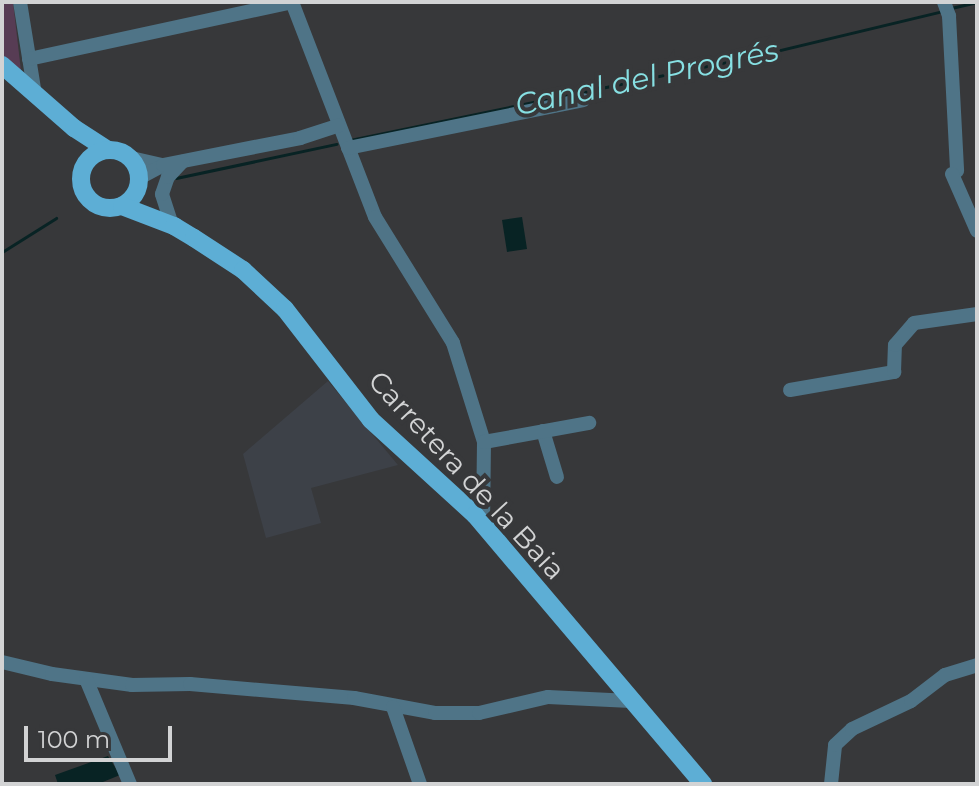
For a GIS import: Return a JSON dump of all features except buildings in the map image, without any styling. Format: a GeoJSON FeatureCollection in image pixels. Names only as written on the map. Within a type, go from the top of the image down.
{"type":"FeatureCollection","features":[{"type":"Feature","properties":{"kind":"main road"},"geometry":{"type":"LineString","coordinates":[[2,65],[74,128],[135,164],[138,182],[135,194],[122,206],[102,208],[83,192],[80,181],[85,163],[74,128]]}},
{"type":"Feature","properties":{"kind":"main road"},"geometry":{"type":"LineString","coordinates":[[85,163],[99,152],[108,150]]}},
{"type":"Feature","properties":{"kind":"main road","name":"Carretera de la Baia"},"geometry":{"type":"LineString","coordinates":[[138,182],[154,209],[243,270],[285,309],[371,420],[483,526],[703,784]]}},
{"type":"Feature","properties":{"kind":"main road","name":"Carretera de la Baia"},"geometry":{"type":"LineString","coordinates":[[122,206],[172,222]]}},
{"type":"Feature","properties":{"kind":"street"},"geometry":{"type":"LineString","coordinates":[[20,2],[35,95]]}},
{"type":"Feature","properties":{"kind":"street"},"geometry":{"type":"LineString","coordinates":[[29,59],[292,2],[336,123],[375,217],[453,343],[484,442],[487,497],[483,526]]}},
{"type":"Feature","properties":{"kind":"street"},"geometry":{"type":"LineString","coordinates":[[944,2],[949,16],[954,172],[977,231]]}},
{"type":"Feature","properties":{"kind":"street"},"geometry":{"type":"LineString","coordinates":[[300,138],[319,122],[324,89]]}},
{"type":"Feature","properties":{"kind":"street"},"geometry":{"type":"LineString","coordinates":[[348,148],[583,100]]}},
{"type":"Feature","properties":{"kind":"street"},"geometry":{"type":"LineString","coordinates":[[127,157],[163,165],[182,162],[300,138],[336,123]]}},
{"type":"Feature","properties":{"kind":"street"},"geometry":{"type":"LineString","coordinates":[[172,222],[162,194],[168,177],[182,162]]}},
{"type":"Feature","properties":{"kind":"street"},"geometry":{"type":"LineString","coordinates":[[138,182],[163,165]]}},
{"type":"Feature","properties":{"kind":"street"},"geometry":{"type":"LineString","coordinates":[[790,390],[894,372],[895,345],[914,323],[977,314]]}},
{"type":"Feature","properties":{"kind":"street"},"geometry":{"type":"LineString","coordinates":[[484,442],[589,423]]}},
{"type":"Feature","properties":{"kind":"street"},"geometry":{"type":"LineString","coordinates":[[543,431],[557,477]]}},
{"type":"Feature","properties":{"kind":"street"},"geometry":{"type":"LineString","coordinates":[[2,662],[86,679],[354,698],[393,707],[479,713],[548,697],[631,701]]}},
{"type":"Feature","properties":{"kind":"street"},"geometry":{"type":"LineString","coordinates":[[831,784],[835,745],[852,729],[911,701],[945,675],[977,665]]}},
{"type":"Feature","properties":{"kind":"street"},"geometry":{"type":"LineString","coordinates":[[86,679],[130,784]]}},
{"type":"Feature","properties":{"kind":"street"},"geometry":{"type":"LineString","coordinates":[[393,707],[420,784]]}},
{"type":"Feature","properties":{"kind":"shaded area"},"geometry":{"type":"Polygon","coordinates":[[[2,2],[13,2],[21,71],[2,56],[2,2]]]}},
{"type":"Feature","properties":{"kind":"shaded area"},"geometry":{"type":"Polygon","coordinates":[[[328,381],[398,465],[311,488],[321,523],[266,538],[243,454],[328,381]]]}},
{"type":"Feature","properties":{"kind":"water"},"geometry":{"type":"Polygon","coordinates":[[[522,217],[527,249],[507,252],[502,220],[522,217]]]}},
{"type":"Feature","properties":{"kind":"water"},"geometry":{"type":"Polygon","coordinates":[[[108,756],[120,775],[98,784],[58,784],[55,775],[108,756]]]}},
{"type":"Feature","properties":{"kind":"waterway","name":"Canal del Progrés"},"geometry":{"type":"LineString","coordinates":[[951,8],[977,2]]}},
{"type":"Feature","properties":{"kind":"waterway","name":"Canal del Progrés"},"geometry":{"type":"LineString","coordinates":[[350,140],[747,58],[943,11]]}},
{"type":"Feature","properties":{"kind":"waterway"},"geometry":{"type":"LineString","coordinates":[[176,178],[336,144]]}},
{"type":"Feature","properties":{"kind":"waterway"},"geometry":{"type":"LineString","coordinates":[[2,252],[56,218]]}}]}
